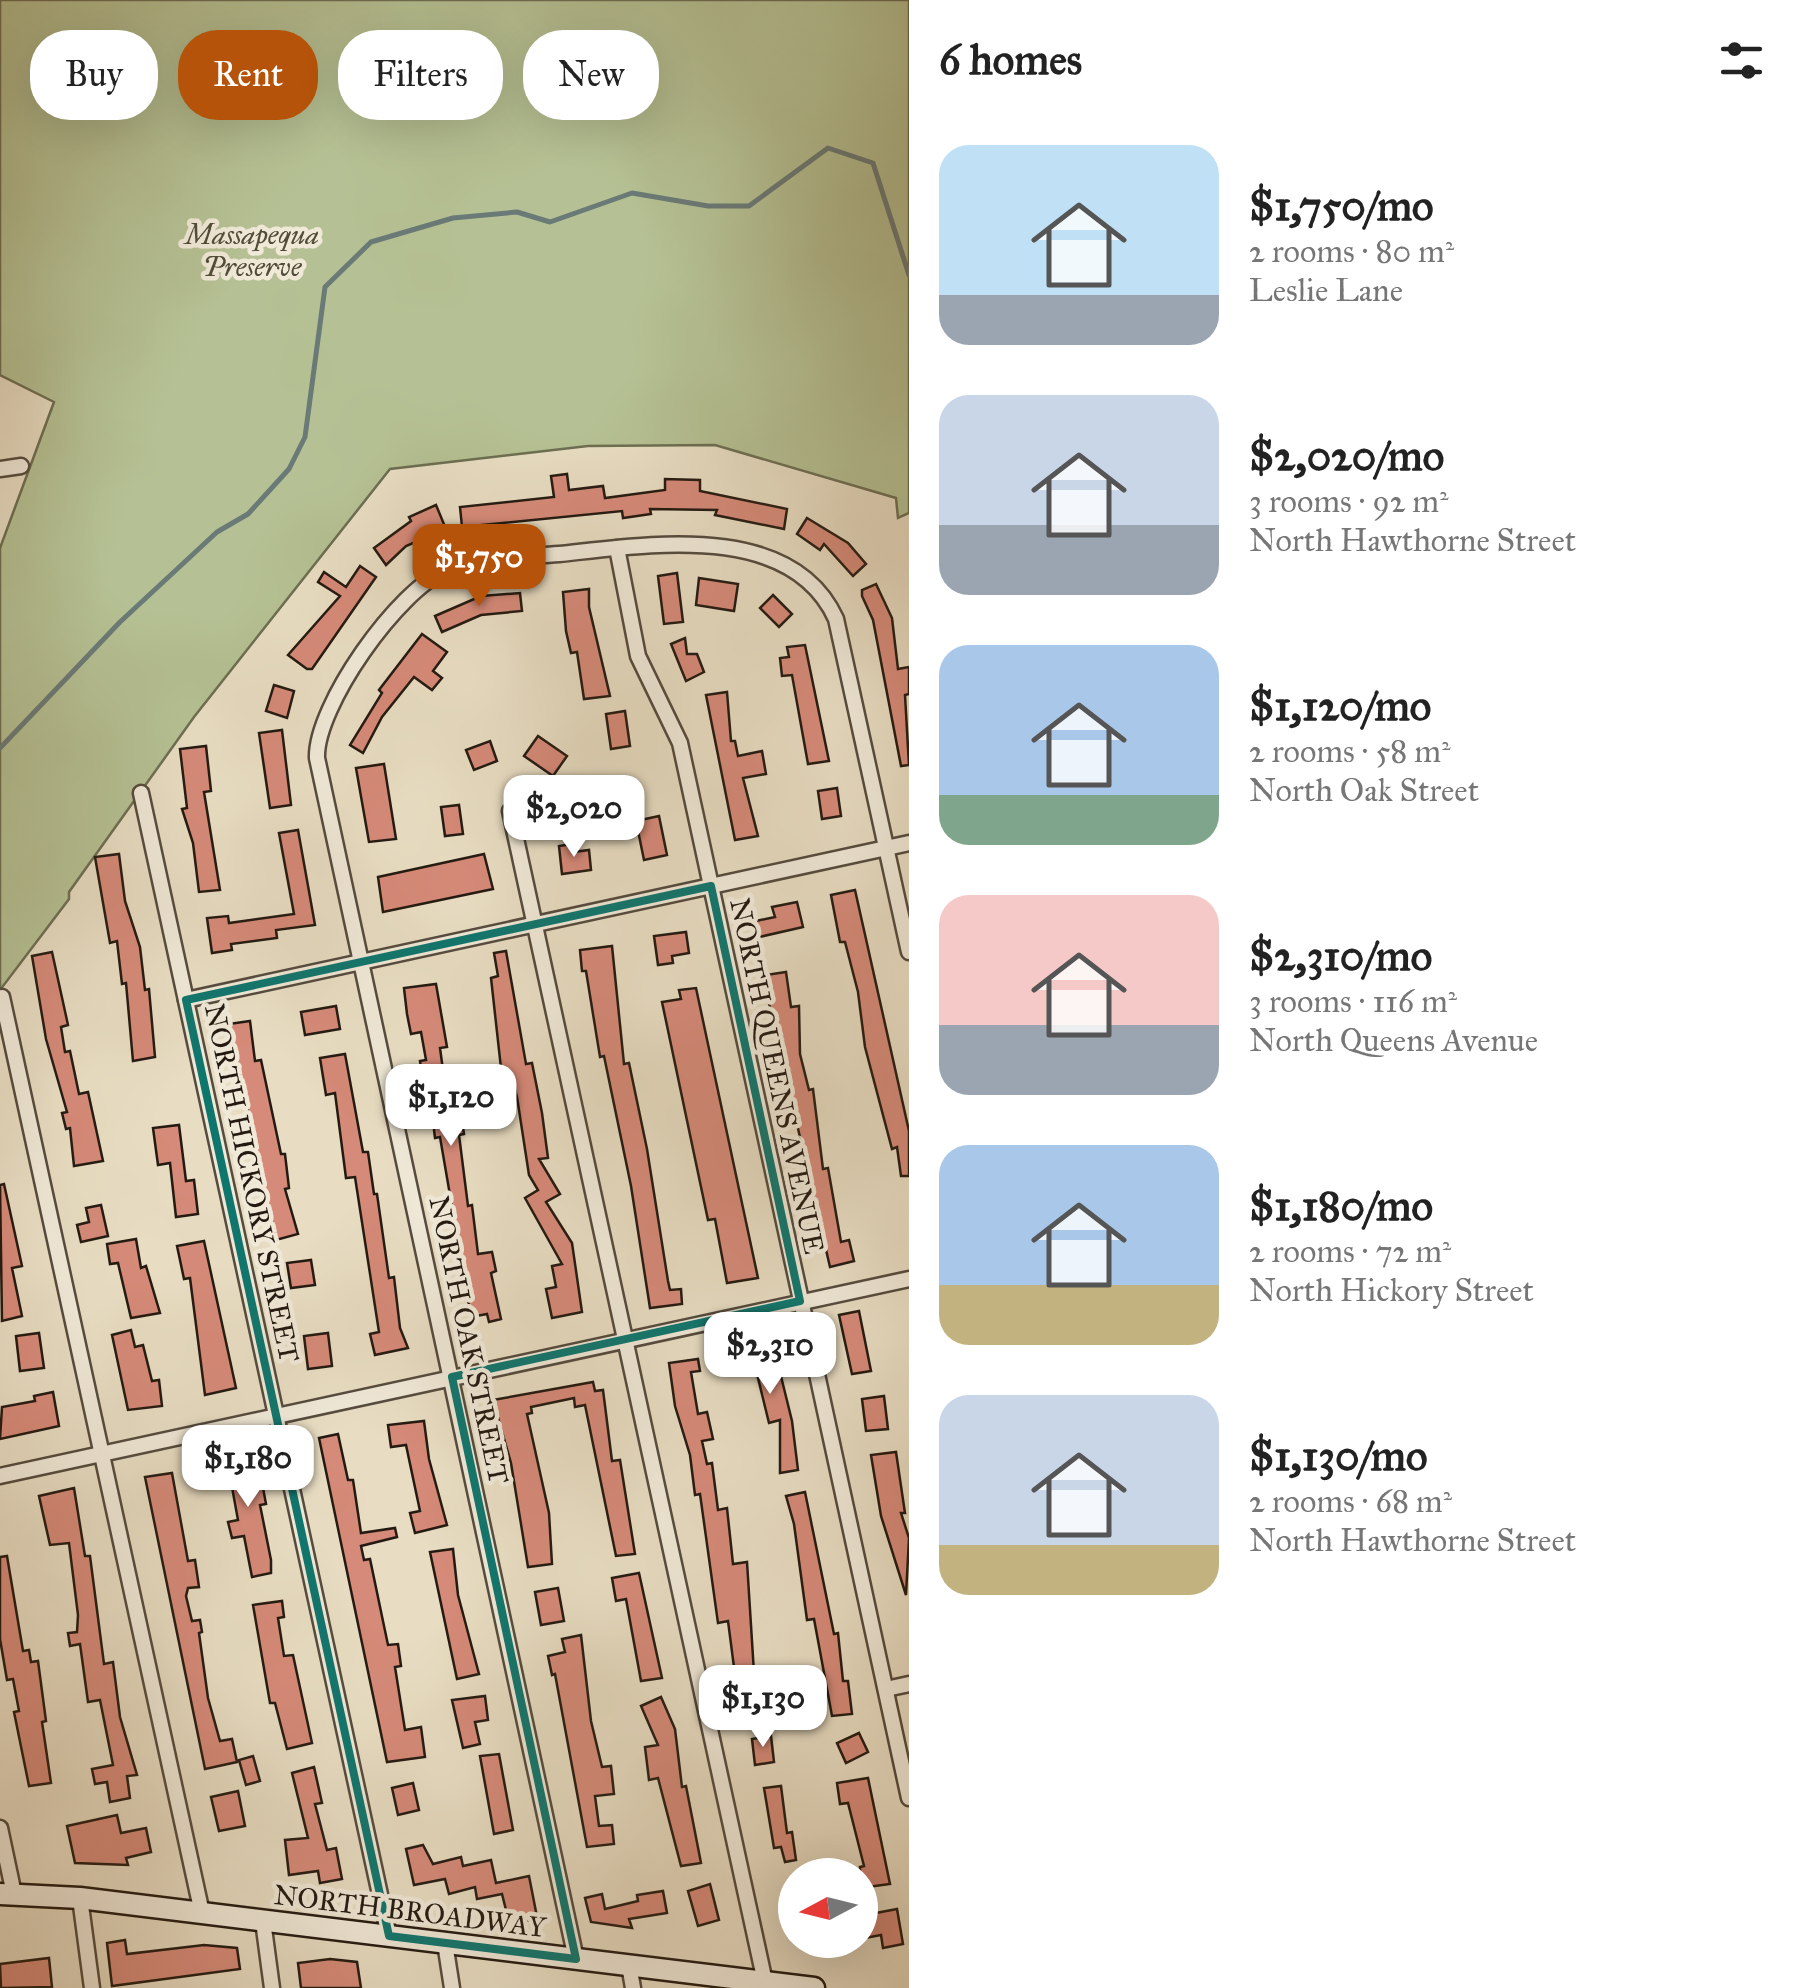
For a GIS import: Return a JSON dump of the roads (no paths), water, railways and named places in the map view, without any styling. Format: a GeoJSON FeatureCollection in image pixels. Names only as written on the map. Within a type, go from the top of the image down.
{"type":"FeatureCollection","features":[{"type":"Feature","properties":{"kind":"main road","name":"NORTH BROADWAY"},"geometry":{"type":"LineString","coordinates":[[7,1894],[80,1898],[814,1988]]}},
{"type":"Feature","properties":{"kind":"street"},"geometry":{"type":"LineString","coordinates":[[0,469],[21,466]]}},
{"type":"Feature","properties":{"kind":"street"},"geometry":{"type":"LineString","coordinates":[[617,548],[673,542],[716,548],[779,562],[818,588],[836,618],[909,952]]}},
{"type":"Feature","properties":{"kind":"street","name":"NORTH OAK STREET"},"geometry":{"type":"LineString","coordinates":[[576,1959],[317,758],[319,732],[332,702],[400,608],[444,570],[476,562],[617,548]]}},
{"type":"Feature","properties":{"kind":"street","name":"NORTH QUEENS AVENUE"},"geometry":{"type":"LineString","coordinates":[[617,548],[638,656],[680,743],[909,1798]]}},
{"type":"Feature","properties":{"kind":"street","name":"NORTH HICKORY STREET"},"geometry":{"type":"LineString","coordinates":[[141,793],[389,1936]]}},
{"type":"Feature","properties":{"kind":"street"},"geometry":{"type":"LineString","coordinates":[[510,810],[628,1339],[764,1982]]}},
{"type":"Feature","properties":{"kind":"street"},"geometry":{"type":"LineString","coordinates":[[186,1000],[909,842]]}},
{"type":"Feature","properties":{"kind":"street"},"geometry":{"type":"LineString","coordinates":[[2,997],[202,1913]]}},
{"type":"Feature","properties":{"kind":"street"},"geometry":{"type":"LineString","coordinates":[[0,1476],[909,1280]]}},
{"type":"Feature","properties":{"kind":"street"},"geometry":{"type":"LineString","coordinates":[[886,1689],[909,1684]]}},
{"type":"Feature","properties":{"kind":"street"},"geometry":{"type":"LineString","coordinates":[[0,1828],[7,1894]]}},
{"type":"Feature","properties":{"kind":"street"},"geometry":{"type":"LineString","coordinates":[[80,1898],[92,1988]]}},
{"type":"Feature","properties":{"kind":"street"},"geometry":{"type":"LineString","coordinates":[[263,1920],[272,1988]]}},
{"type":"Feature","properties":{"kind":"street"},"geometry":{"type":"LineString","coordinates":[[445,1943],[452,1988]]}},
{"type":"Feature","properties":{"kind":"street"},"geometry":{"type":"LineString","coordinates":[[630,1966],[632,1988]]}},
{"type":"Feature","properties":{"kind":"waterway"},"geometry":{"type":"LineString","coordinates":[[0,748],[120,622],[217,532],[248,514],[289,469],[305,437],[325,287],[371,242],[453,218],[517,212],[550,222],[632,193],[708,206],[749,206],[828,148],[873,163],[909,275]]}},
{"type":"Feature","properties":{"kind":"park label","name":"Massapequa Preserve"},"geometry":{"type":"Point","coordinates":[252,250]}}]}
